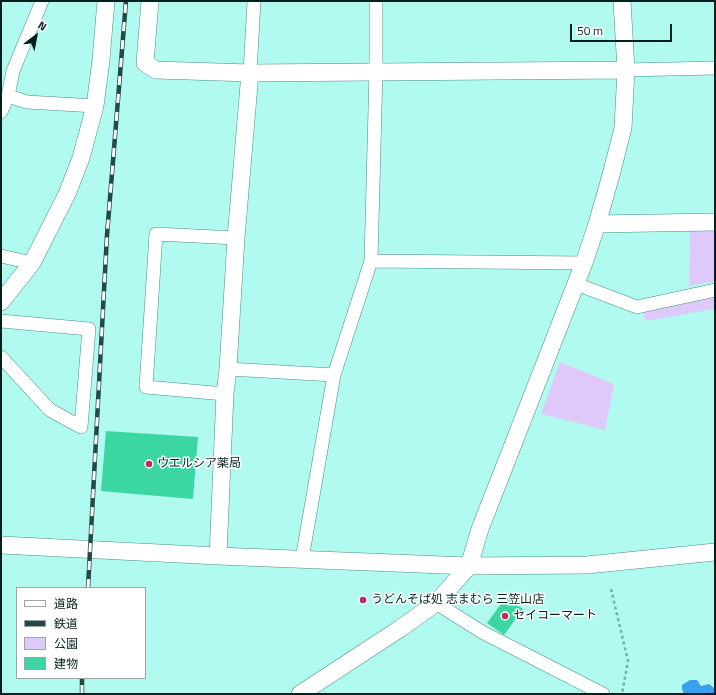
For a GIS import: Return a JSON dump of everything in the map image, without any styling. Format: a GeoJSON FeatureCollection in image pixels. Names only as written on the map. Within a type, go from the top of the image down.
{"type":"FeatureCollection","features":[{"type":"Feature","properties":{"kind":"street"},"geometry":{"type":"LineString","coordinates":[[1,112],[8,96],[7,69],[42,1]]}},
{"type":"Feature","properties":{"kind":"street"},"geometry":{"type":"LineString","coordinates":[[1,302],[32,263],[67,194],[81,158],[95,106],[106,1]]}},
{"type":"Feature","properties":{"kind":"street"},"geometry":{"type":"LineString","coordinates":[[150,1],[145,63],[156,70],[250,72],[626,70],[715,68]]}},
{"type":"Feature","properties":{"kind":"street"},"geometry":{"type":"LineString","coordinates":[[218,556],[225,394],[254,22],[254,1]]}},
{"type":"Feature","properties":{"kind":"street"},"geometry":{"type":"LineString","coordinates":[[302,559],[334,375],[371,261],[376,71],[376,1]]}},
{"type":"Feature","properties":{"kind":"street"},"geometry":{"type":"LineString","coordinates":[[300,694],[401,628],[436,603],[469,566],[480,529],[584,263],[611,175],[623,128],[626,70],[622,1]]}},
{"type":"Feature","properties":{"kind":"street"},"geometry":{"type":"LineString","coordinates":[[8,96],[26,102],[95,106]]}},
{"type":"Feature","properties":{"kind":"street"},"geometry":{"type":"LineString","coordinates":[[597,224],[715,222]]}},
{"type":"Feature","properties":{"kind":"street"},"geometry":{"type":"LineString","coordinates":[[225,394],[146,387],[156,234],[236,238]]}},
{"type":"Feature","properties":{"kind":"street"},"geometry":{"type":"LineString","coordinates":[[1,256],[32,263]]}},
{"type":"Feature","properties":{"kind":"street"},"geometry":{"type":"LineString","coordinates":[[371,261],[584,263]]}},
{"type":"Feature","properties":{"kind":"street"},"geometry":{"type":"LineString","coordinates":[[576,284],[637,307],[715,290]]}},
{"type":"Feature","properties":{"kind":"street"},"geometry":{"type":"LineString","coordinates":[[1,321],[89,329],[81,427],[50,410],[1,357]]}},
{"type":"Feature","properties":{"kind":"street"},"geometry":{"type":"LineString","coordinates":[[228,369],[334,375]]}},
{"type":"Feature","properties":{"kind":"street"},"geometry":{"type":"LineString","coordinates":[[1,545],[218,556],[469,566],[587,566],[715,552]]}},
{"type":"Feature","properties":{"kind":"street"},"geometry":{"type":"LineString","coordinates":[[436,603],[482,632],[603,694]]}},
{"type":"Feature","properties":{"kind":"path"},"geometry":{"type":"LineString","coordinates":[[611,589],[628,661],[622,694]]}},
{"type":"Feature","properties":{"kind":"green space"},"geometry":{"type":"Polygon","coordinates":[[[715,230],[715,281],[689,286],[690,231],[715,230]]]}},
{"type":"Feature","properties":{"kind":"green space"},"geometry":{"type":"Polygon","coordinates":[[[715,295],[715,309],[645,321],[643,309],[715,295]]]}},
{"type":"Feature","properties":{"kind":"green space"},"geometry":{"type":"Polygon","coordinates":[[[560,362],[614,384],[605,430],[541,414],[560,362]]]}},
{"type":"Feature","properties":{"kind":"water"},"geometry":{"type":"Polygon","coordinates":[[[690,680],[697,680],[701,686],[709,684],[714,688],[715,694],[684,694],[682,685],[690,680]]]}},
{"type":"Feature","properties":{"kind":"building","name":"ウエルシア薬局"},"geometry":{"type":"Polygon","coordinates":[[[106,431],[198,437],[193,499],[101,491],[106,431]]]}},
{"type":"Feature","properties":{"kind":"building","name":"セイコーマート"},"geometry":{"type":"Polygon","coordinates":[[[506,597],[523,609],[504,635],[487,623],[506,597]]]}},
{"type":"Feature","properties":{"kind":"railway"},"geometry":{"type":"LineString","coordinates":[[88,587],[107,235],[126,1]]}},
{"type":"Feature","properties":{"kind":"railway"},"geometry":{"type":"LineString","coordinates":[[82,679],[82,694]]}},
{"type":"Feature","properties":{"kind":"place","name":"ウエルシア薬局"},"geometry":{"type":"Point","coordinates":[149,464]}},
{"type":"Feature","properties":{"kind":"place","name":"うどんそば処 志まむら 三笠山店"},"geometry":{"type":"Point","coordinates":[363,600]}},
{"type":"Feature","properties":{"kind":"place","name":"セイコーマート"},"geometry":{"type":"Point","coordinates":[505,616]}}]}
